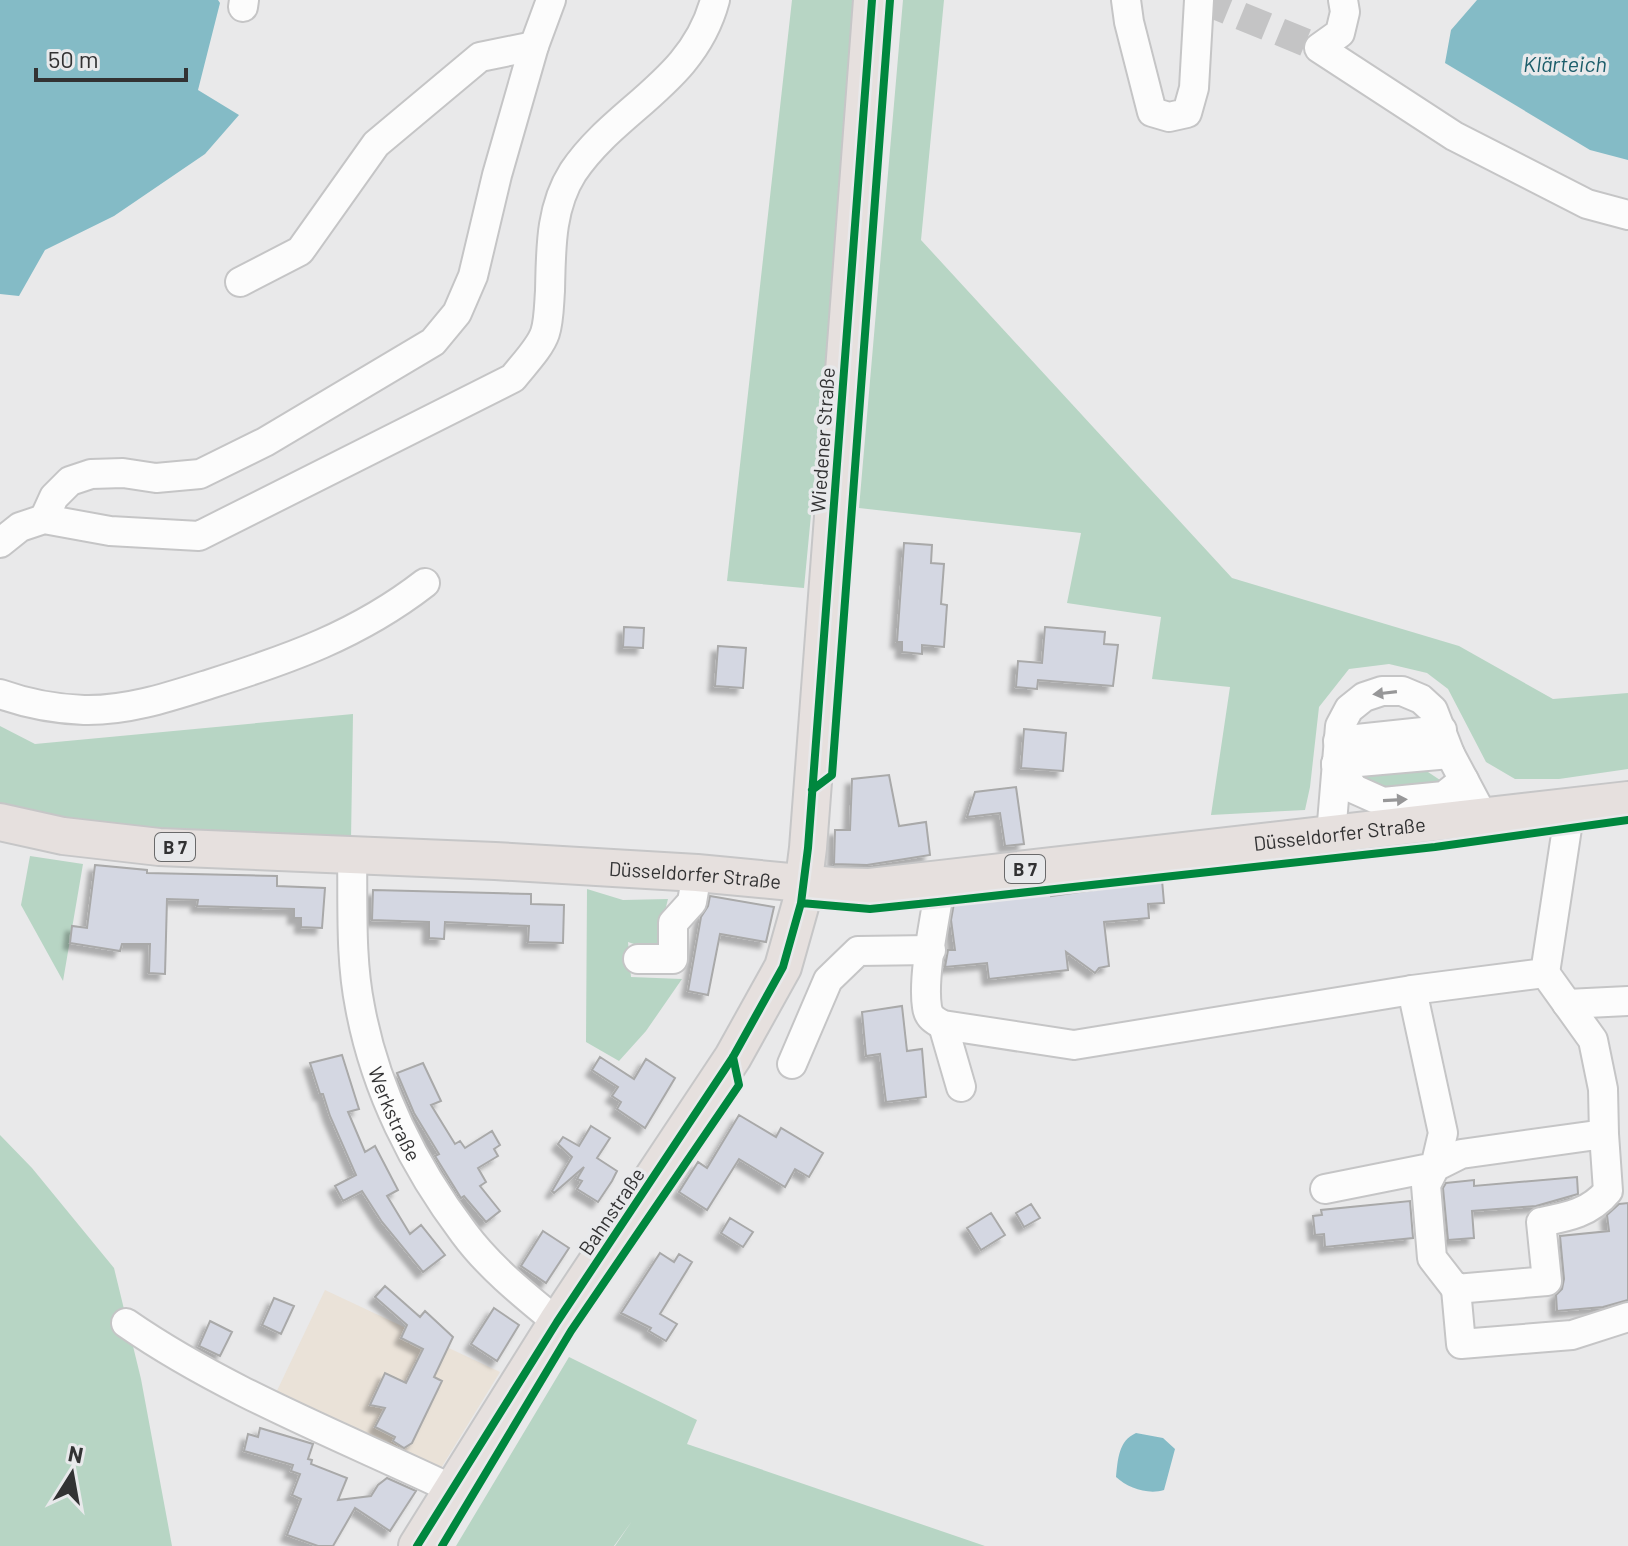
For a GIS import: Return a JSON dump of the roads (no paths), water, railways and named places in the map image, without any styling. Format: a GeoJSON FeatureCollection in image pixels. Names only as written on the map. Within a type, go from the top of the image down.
{"type":"FeatureCollection","features":[{"type":"Feature","properties":{"kind":"main road","name":"Wiedener Straße"},"geometry":{"type":"LineString","coordinates":[[805,883],[872,0]]}},
{"type":"Feature","properties":{"kind":"main road","name":"Düsseldorfer Straße"},"geometry":{"type":"LineString","coordinates":[[0,822],[63,836],[159,847],[697,873],[870,887],[1628,800]]}},
{"type":"Feature","properties":{"kind":"main road","name":"Bahnstraße"},"geometry":{"type":"LineString","coordinates":[[417,1546],[557,1322],[740,1044],[783,967],[805,883]]}},
{"type":"Feature","properties":{"kind":"street"},"geometry":{"type":"LineString","coordinates":[[44,519],[54,497],[70,481],[91,474],[123,473],[156,478],[200,474],[265,442],[433,342],[457,313],[473,276],[497,175],[534,46],[551,0]]}},
{"type":"Feature","properties":{"kind":"street"},"geometry":{"type":"LineString","coordinates":[[0,543],[20,527],[44,519],[110,531],[199,536],[513,378],[545,335],[552,225],[572,173],[604,137],[667,81],[708,25],[715,0]]}},
{"type":"Feature","properties":{"kind":"street"},"geometry":{"type":"LineString","coordinates":[[1126,0],[1152,112],[1169,117],[1187,113],[1194,88],[1199,0]]}},
{"type":"Feature","properties":{"kind":"street"},"geometry":{"type":"LineString","coordinates":[[1343,0],[1345,12],[1340,33],[1319,48],[1454,136],[1587,204],[1628,215]]}},
{"type":"Feature","properties":{"kind":"street"},"geometry":{"type":"LineString","coordinates":[[240,282],[300,251],[376,144],[480,57],[534,46]]}},
{"type":"Feature","properties":{"kind":"street"},"geometry":{"type":"LineString","coordinates":[[0,694],[38,707],[86,710],[147,703],[292,658],[359,628],[392,609],[425,583]]}},
{"type":"Feature","properties":{"kind":"street"},"geometry":{"type":"LineString","coordinates":[[1331,835],[1340,726],[1349,709],[1364,697],[1382,691],[1402,691],[1421,699],[1433,710],[1483,816]]}},
{"type":"Feature","properties":{"kind":"street"},"geometry":{"type":"LineString","coordinates":[[1337,753],[1446,742]]}},
{"type":"Feature","properties":{"kind":"street"},"geometry":{"type":"LineString","coordinates":[[1337,753],[1354,789],[1383,802],[1444,796],[1464,780]]}},
{"type":"Feature","properties":{"kind":"street"},"geometry":{"type":"LineString","coordinates":[[1456,1289],[1547,1281],[1541,1222],[1574,1216],[1598,1203],[1608,1191],[1603,1089],[1593,1040],[1545,973],[1567,828],[1564,806]]}},
{"type":"Feature","properties":{"kind":"street","name":"Werkstraße"},"geometry":{"type":"LineString","coordinates":[[352,854],[354,951],[359,1005],[370,1052],[394,1118],[425,1176],[465,1235],[520,1292],[557,1322]]}},
{"type":"Feature","properties":{"kind":"street"},"geometry":{"type":"LineString","coordinates":[[638,959],[673,959],[673,923],[692,902],[697,873]]}},
{"type":"Feature","properties":{"kind":"street"},"geometry":{"type":"LineString","coordinates":[[941,880],[927,1009],[932,1019],[943,1025],[1074,1045],[1412,990],[1545,973]]}},
{"type":"Feature","properties":{"kind":"street"},"geometry":{"type":"LineString","coordinates":[[792,1064],[828,980],[858,951],[931,950]]}},
{"type":"Feature","properties":{"kind":"street"},"geometry":{"type":"LineString","coordinates":[[1412,990],[1443,1133],[1435,1167],[1426,1185],[1432,1258],[1456,1289],[1461,1344],[1572,1335],[1628,1317]]}},
{"type":"Feature","properties":{"kind":"street"},"geometry":{"type":"LineString","coordinates":[[1567,1004],[1628,1001]]}},
{"type":"Feature","properties":{"kind":"street"},"geometry":{"type":"LineString","coordinates":[[943,1025],[961,1087]]}},
{"type":"Feature","properties":{"kind":"street"},"geometry":{"type":"LineString","coordinates":[[1325,1189],[1435,1167],[1461,1154],[1604,1134]]}},
{"type":"Feature","properties":{"kind":"street"},"geometry":{"type":"LineString","coordinates":[[126,1323],[167,1352],[211,1375],[452,1489]]}},
{"type":"Feature","properties":{"kind":"water"},"geometry":{"type":"Polygon","coordinates":[[[0,0],[218,0],[220,3],[198,90],[239,115],[205,154],[114,216],[45,250],[19,296],[0,294],[0,0]]]}},
{"type":"Feature","properties":{"kind":"water","name":"Klärteich"},"geometry":{"type":"Polygon","coordinates":[[[1477,0],[1628,0],[1628,160],[1590,150],[1445,63],[1451,30],[1477,0]]]}},
{"type":"Feature","properties":{"kind":"water"},"geometry":{"type":"Polygon","coordinates":[[[1136,1433],[1163,1438],[1175,1449],[1164,1490],[1138,1490],[1116,1477],[1122,1446],[1136,1433]]]}},
{"type":"Feature","properties":{"kind":"tunnel"},"geometry":{"type":"LineString","coordinates":[[1202,0],[1319,48]]}}]}
